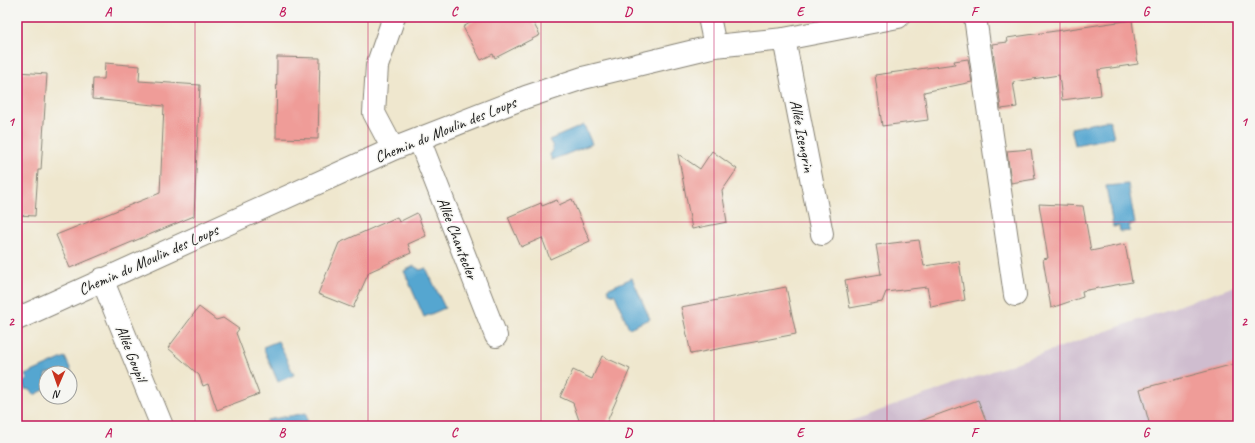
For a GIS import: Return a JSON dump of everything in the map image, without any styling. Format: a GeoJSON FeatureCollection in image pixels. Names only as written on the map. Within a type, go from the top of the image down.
{"type":"FeatureCollection","features":[{"type":"Feature","properties":{"kind":"street"},"geometry":{"type":"LineString","coordinates":[[393,149],[374,112],[377,66],[394,17]]}},
{"type":"Feature","properties":{"kind":"street"},"geometry":{"type":"LineString","coordinates":[[709,17],[715,46]]}},
{"type":"Feature","properties":{"kind":"street","name":"Chemin du Moulin des Loups"},"geometry":{"type":"LineString","coordinates":[[17,319],[102,279],[393,149],[526,97],[583,78],[715,46],[784,39],[898,17]]}},
{"type":"Feature","properties":{"kind":"street"},"geometry":{"type":"LineString","coordinates":[[975,17],[1015,295]]}},
{"type":"Feature","properties":{"kind":"street","name":"Allée Isengrin"},"geometry":{"type":"LineString","coordinates":[[784,39],[822,234]]}},
{"type":"Feature","properties":{"kind":"street","name":"Allée Chantecler"},"geometry":{"type":"LineString","coordinates":[[419,139],[496,336]]}},
{"type":"Feature","properties":{"kind":"street","name":"Allée Goupil"},"geometry":{"type":"LineString","coordinates":[[102,279],[162,426]]}},
{"type":"Feature","properties":{"kind":"shaded area"},"geometry":{"type":"Polygon","coordinates":[[[1238,285],[1238,426],[836,426],[1038,355],[1238,285]]]}},
{"type":"Feature","properties":{"kind":"water"},"geometry":{"type":"Polygon","coordinates":[[[1110,120],[1114,137],[1075,145],[1071,128],[1110,120]]]}},
{"type":"Feature","properties":{"kind":"water"},"geometry":{"type":"Polygon","coordinates":[[[584,125],[592,144],[552,160],[550,155],[553,147],[549,140],[584,125]]]}},
{"type":"Feature","properties":{"kind":"water"},"geometry":{"type":"Polygon","coordinates":[[[1128,184],[1135,224],[1129,225],[1130,231],[1120,232],[1119,226],[1113,227],[1106,186],[1128,184]]]}},
{"type":"Feature","properties":{"kind":"water"},"geometry":{"type":"Polygon","coordinates":[[[414,266],[420,270],[426,268],[445,308],[424,317],[404,271],[414,266]]]}},
{"type":"Feature","properties":{"kind":"water"},"geometry":{"type":"Polygon","coordinates":[[[632,278],[650,319],[629,328],[615,295],[609,293],[607,289],[632,278]]]}},
{"type":"Feature","properties":{"kind":"water"},"geometry":{"type":"Polygon","coordinates":[[[278,341],[294,375],[278,382],[263,347],[278,341]]]}},
{"type":"Feature","properties":{"kind":"water"},"geometry":{"type":"Polygon","coordinates":[[[65,357],[69,365],[47,365],[65,357]]]}},
{"type":"Feature","properties":{"kind":"water"},"geometry":{"type":"Polygon","coordinates":[[[38,369],[38,393],[34,395],[31,390],[25,389],[23,383],[27,379],[25,375],[38,369]]]}},
{"type":"Feature","properties":{"kind":"water"},"geometry":{"type":"Polygon","coordinates":[[[306,413],[308,426],[264,426],[267,424],[267,420],[306,413]]]}},
{"type":"Feature","properties":{"kind":"building"},"geometry":{"type":"Polygon","coordinates":[[[480,17],[530,17],[540,35],[495,58],[493,54],[481,60],[463,27],[480,17]]]}},
{"type":"Feature","properties":{"kind":"building"},"geometry":{"type":"Polygon","coordinates":[[[1132,20],[1138,64],[1098,70],[1101,95],[1062,100],[1059,75],[1013,82],[1017,107],[1001,109],[992,44],[1008,42],[1007,38],[1132,20]]]}},
{"type":"Feature","properties":{"kind":"building"},"geometry":{"type":"Polygon","coordinates":[[[277,57],[320,58],[318,139],[276,138],[277,57]]]}},
{"type":"Feature","properties":{"kind":"building"},"geometry":{"type":"Polygon","coordinates":[[[968,59],[972,82],[924,92],[928,120],[882,126],[875,75],[955,64],[954,61],[968,59]]]}},
{"type":"Feature","properties":{"kind":"building"},"geometry":{"type":"Polygon","coordinates":[[[105,63],[140,66],[139,81],[200,85],[194,216],[70,268],[56,235],[160,193],[164,106],[92,99],[93,79],[104,79],[105,63]]]}},
{"type":"Feature","properties":{"kind":"building"},"geometry":{"type":"Polygon","coordinates":[[[17,72],[47,74],[41,170],[38,170],[35,216],[17,215],[17,72]]]}},
{"type":"Feature","properties":{"kind":"building"},"geometry":{"type":"Polygon","coordinates":[[[1031,149],[1035,179],[1011,183],[1007,151],[1031,149]]]}},
{"type":"Feature","properties":{"kind":"building"},"geometry":{"type":"Polygon","coordinates":[[[712,151],[737,169],[722,191],[727,222],[692,229],[678,154],[700,169],[712,151]]]}},
{"type":"Feature","properties":{"kind":"building"},"geometry":{"type":"Polygon","coordinates":[[[572,199],[590,241],[550,259],[542,238],[521,247],[508,217],[541,203],[542,206],[557,200],[559,205],[572,199]]]}},
{"type":"Feature","properties":{"kind":"building"},"geometry":{"type":"Polygon","coordinates":[[[1039,204],[1083,206],[1091,251],[1125,244],[1132,282],[1082,291],[1083,297],[1051,308],[1043,259],[1048,258],[1039,204]]]}},
{"type":"Feature","properties":{"kind":"building"},"geometry":{"type":"Polygon","coordinates":[[[417,213],[426,236],[408,244],[411,253],[369,272],[353,308],[318,294],[339,243],[397,217],[399,222],[417,213]]]}},
{"type":"Feature","properties":{"kind":"building"},"geometry":{"type":"Polygon","coordinates":[[[919,240],[924,266],[959,261],[965,300],[931,307],[927,287],[886,292],[882,302],[850,308],[845,280],[881,274],[876,245],[919,240]]]}},
{"type":"Feature","properties":{"kind":"building"},"geometry":{"type":"Polygon","coordinates":[[[786,287],[796,334],[691,354],[681,307],[786,287]]]}},
{"type":"Feature","properties":{"kind":"building"},"geometry":{"type":"Polygon","coordinates":[[[199,307],[216,320],[223,318],[239,329],[236,333],[259,394],[217,410],[208,384],[203,386],[199,375],[168,348],[199,307]]]}},
{"type":"Feature","properties":{"kind":"building"},"geometry":{"type":"Polygon","coordinates":[[[602,356],[630,369],[605,426],[581,426],[573,403],[560,397],[573,370],[592,379],[602,356]]]}},
{"type":"Feature","properties":{"kind":"building"},"geometry":{"type":"Polygon","coordinates":[[[1238,363],[1238,426],[1150,426],[1140,389],[1238,363]]]}},
{"type":"Feature","properties":{"kind":"building"},"geometry":{"type":"Polygon","coordinates":[[[978,400],[988,426],[915,426],[915,423],[978,400]]]}}]}
